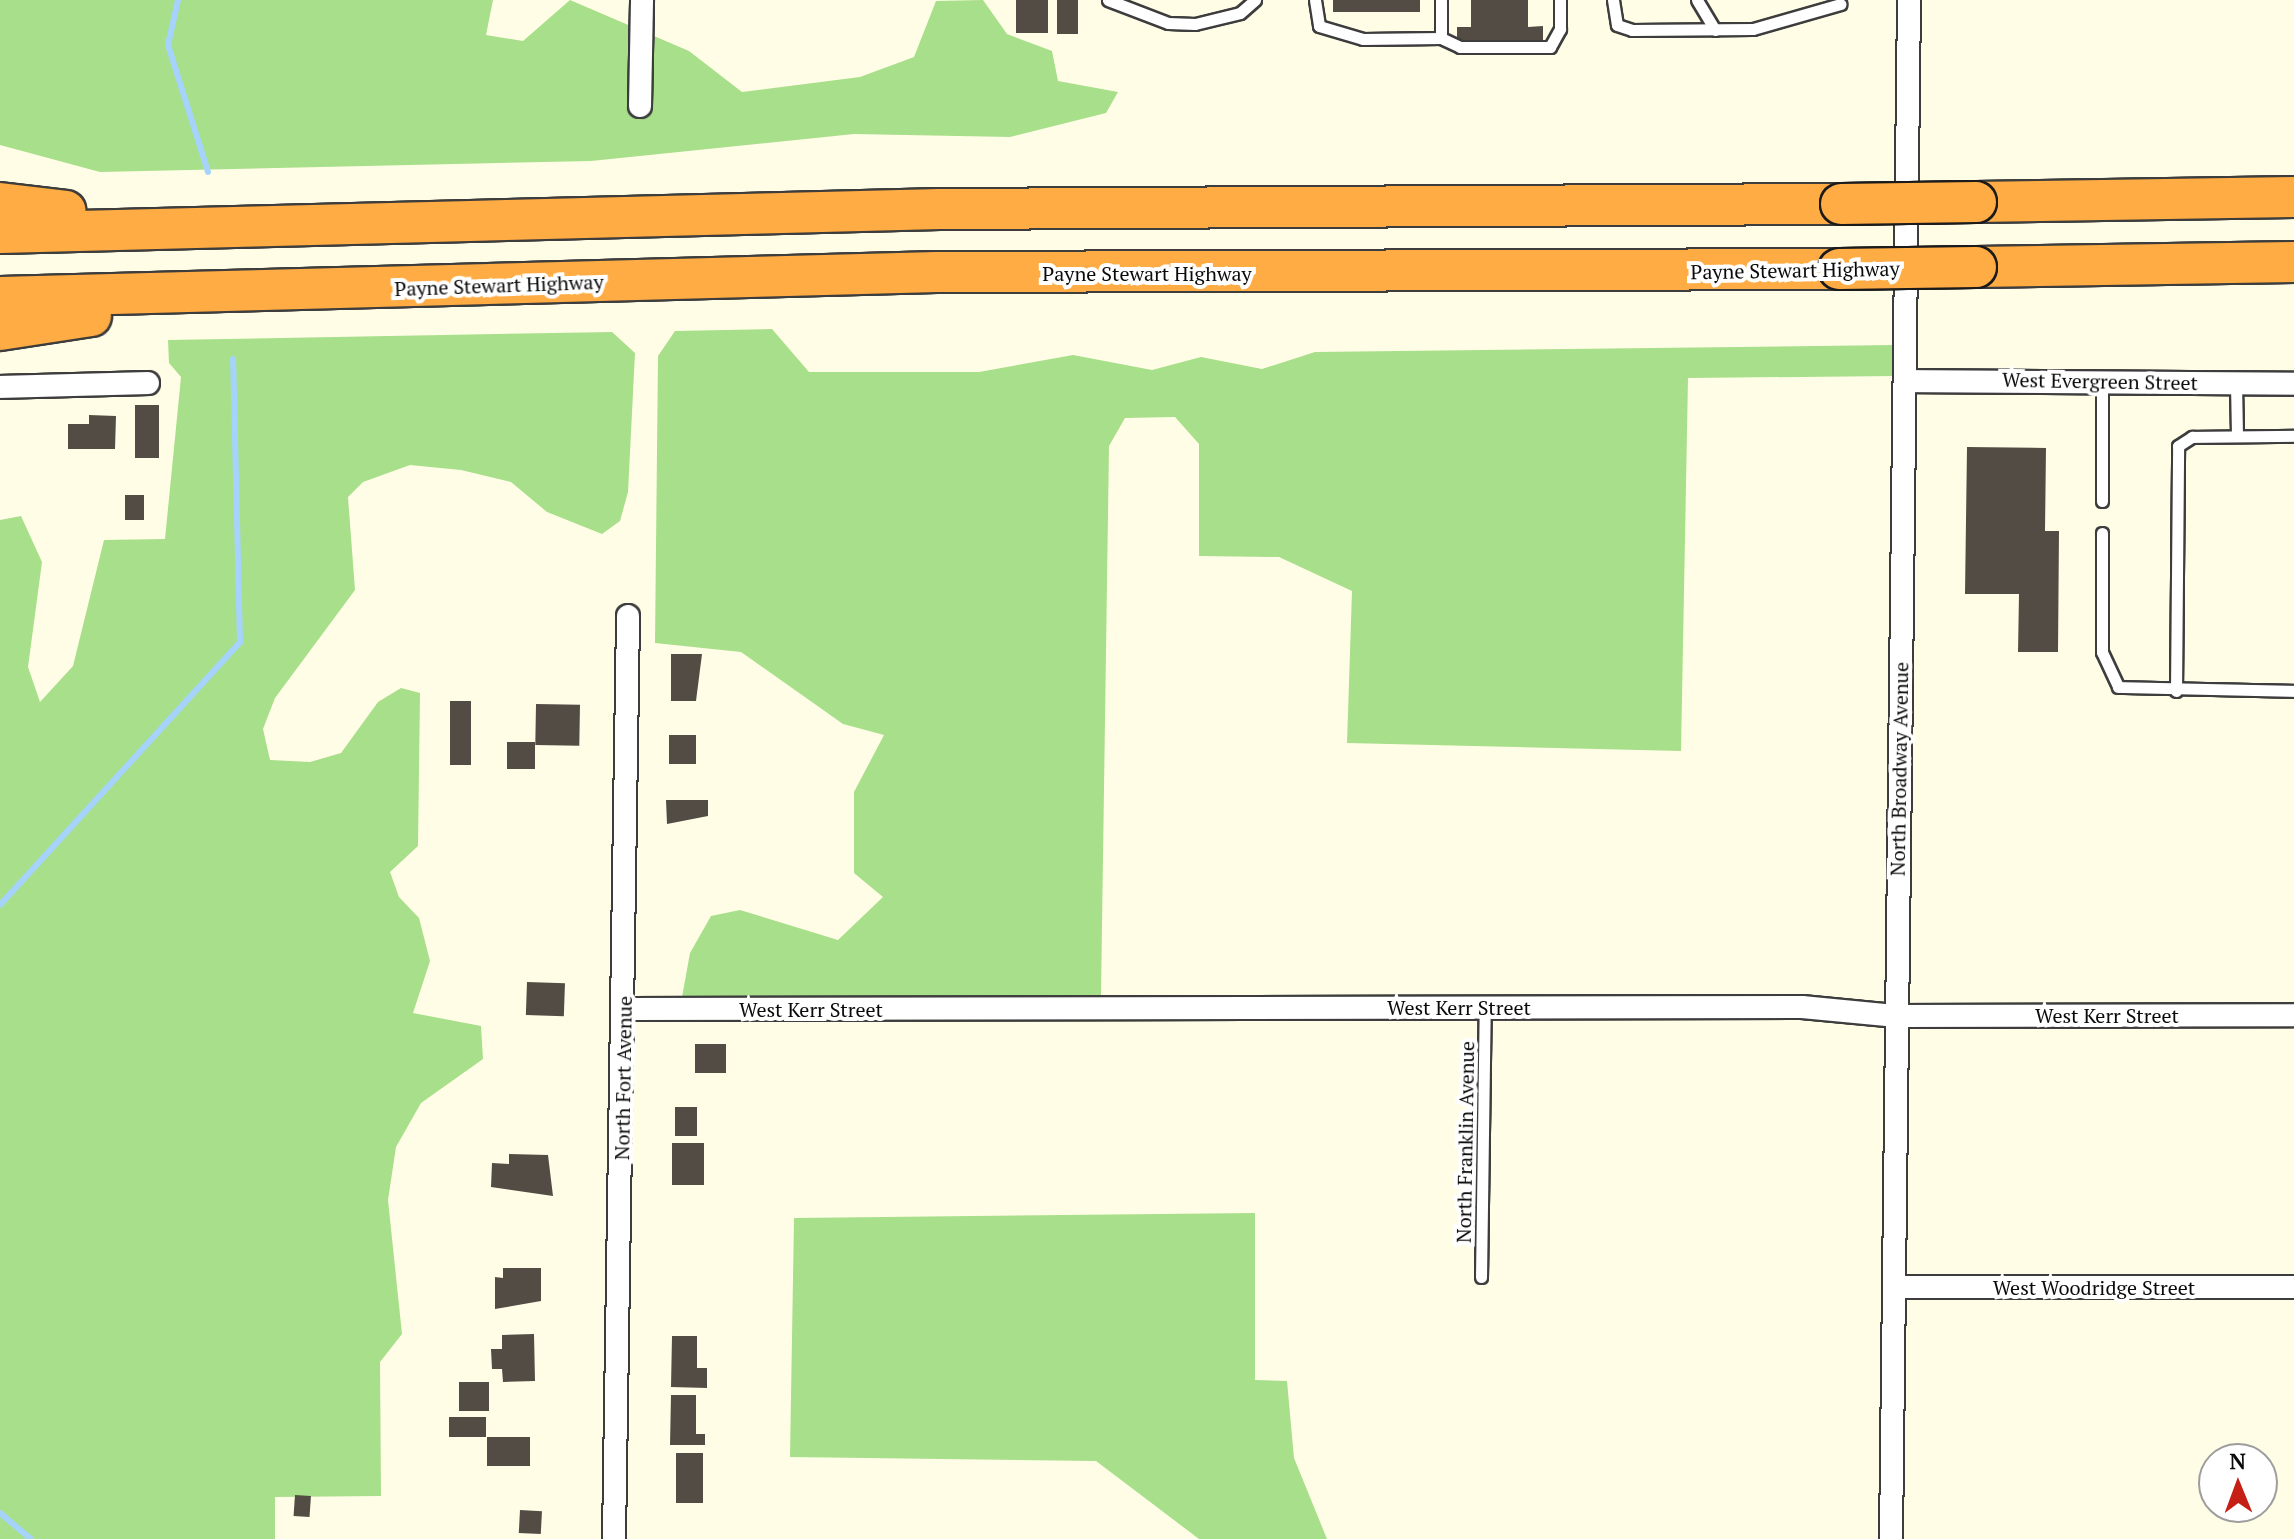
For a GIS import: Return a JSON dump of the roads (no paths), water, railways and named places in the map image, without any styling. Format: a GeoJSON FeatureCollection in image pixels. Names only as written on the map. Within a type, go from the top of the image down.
{"type":"FeatureCollection","features":[{"type":"Feature","properties":{"kind":"highway"},"geometry":{"type":"LineString","coordinates":[[0,233],[940,209],[1841,204],[2294,197]]}},
{"type":"Feature","properties":{"kind":"highway"},"geometry":{"type":"LineString","coordinates":[[0,203],[213,229]]}},
{"type":"Feature","properties":{"kind":"highway","name":"Payne Stewart Highway"},"geometry":{"type":"LineString","coordinates":[[0,297],[242,293],[937,272],[1839,269],[2294,262]]}},
{"type":"Feature","properties":{"kind":"highway"},"geometry":{"type":"LineString","coordinates":[[0,330],[242,293]]}},
{"type":"Feature","properties":{"kind":"street"},"geometry":{"type":"LineString","coordinates":[[640,106],[642,0]]}},
{"type":"Feature","properties":{"kind":"street","name":"North Broadway Avenue"},"geometry":{"type":"LineString","coordinates":[[1891,1539],[1909,0]]}},
{"type":"Feature","properties":{"kind":"street","name":"West Evergreen Street"},"geometry":{"type":"LineString","coordinates":[[1905,381],[2294,384]]}},
{"type":"Feature","properties":{"kind":"street"},"geometry":{"type":"LineString","coordinates":[[0,387],[148,383]]}},
{"type":"Feature","properties":{"kind":"street","name":"North Fort Avenue"},"geometry":{"type":"LineString","coordinates":[[614,1539],[628,616]]}},
{"type":"Feature","properties":{"kind":"street","name":"West Kerr Street"},"geometry":{"type":"LineString","coordinates":[[624,1009],[1802,1007],[1895,1016],[2294,1015]]}},
{"type":"Feature","properties":{"kind":"street","name":"West Woodridge Street"},"geometry":{"type":"LineString","coordinates":[[1895,1287],[2294,1287]]}},
{"type":"Feature","properties":{"kind":"lane"},"geometry":{"type":"LineString","coordinates":[[1108,0],[1168,23],[1195,24],[1240,13],[1255,0]]}},
{"type":"Feature","properties":{"kind":"lane"},"geometry":{"type":"LineString","coordinates":[[1315,0],[1319,26],[1330,34],[1441,38],[1460,47],[1550,47],[1560,29],[1560,0]]}},
{"type":"Feature","properties":{"kind":"lane"},"geometry":{"type":"LineString","coordinates":[[1441,0],[1441,38]]}},
{"type":"Feature","properties":{"kind":"lane"},"geometry":{"type":"LineString","coordinates":[[1613,0],[1613,19],[1623,29],[1715,30],[1780,26],[1841,4]]}},
{"type":"Feature","properties":{"kind":"lane"},"geometry":{"type":"LineString","coordinates":[[1697,0],[1715,30]]}},
{"type":"Feature","properties":{"kind":"lane"},"geometry":{"type":"LineString","coordinates":[[2102,381],[2102,501]]}},
{"type":"Feature","properties":{"kind":"lane"},"geometry":{"type":"LineString","coordinates":[[2236,383],[2237,436]]}},
{"type":"Feature","properties":{"kind":"lane"},"geometry":{"type":"LineString","coordinates":[[2176,691],[2178,446],[2192,437],[2294,436]]}},
{"type":"Feature","properties":{"kind":"lane"},"geometry":{"type":"LineString","coordinates":[[2102,533],[2105,669],[2123,691],[2294,691]]}},
{"type":"Feature","properties":{"kind":"lane","name":"North Franklin Avenue"},"geometry":{"type":"LineString","coordinates":[[1481,1277],[1485,1007]]}},
{"type":"Feature","properties":{"kind":"waterway"},"geometry":{"type":"LineString","coordinates":[[178,0],[168,45],[208,172]]}},
{"type":"Feature","properties":{"kind":"waterway"},"geometry":{"type":"LineString","coordinates":[[0,905],[240,642],[233,359]]}},
{"type":"Feature","properties":{"kind":"waterway"},"geometry":{"type":"LineString","coordinates":[[0,1513],[31,1539]]}}]}
